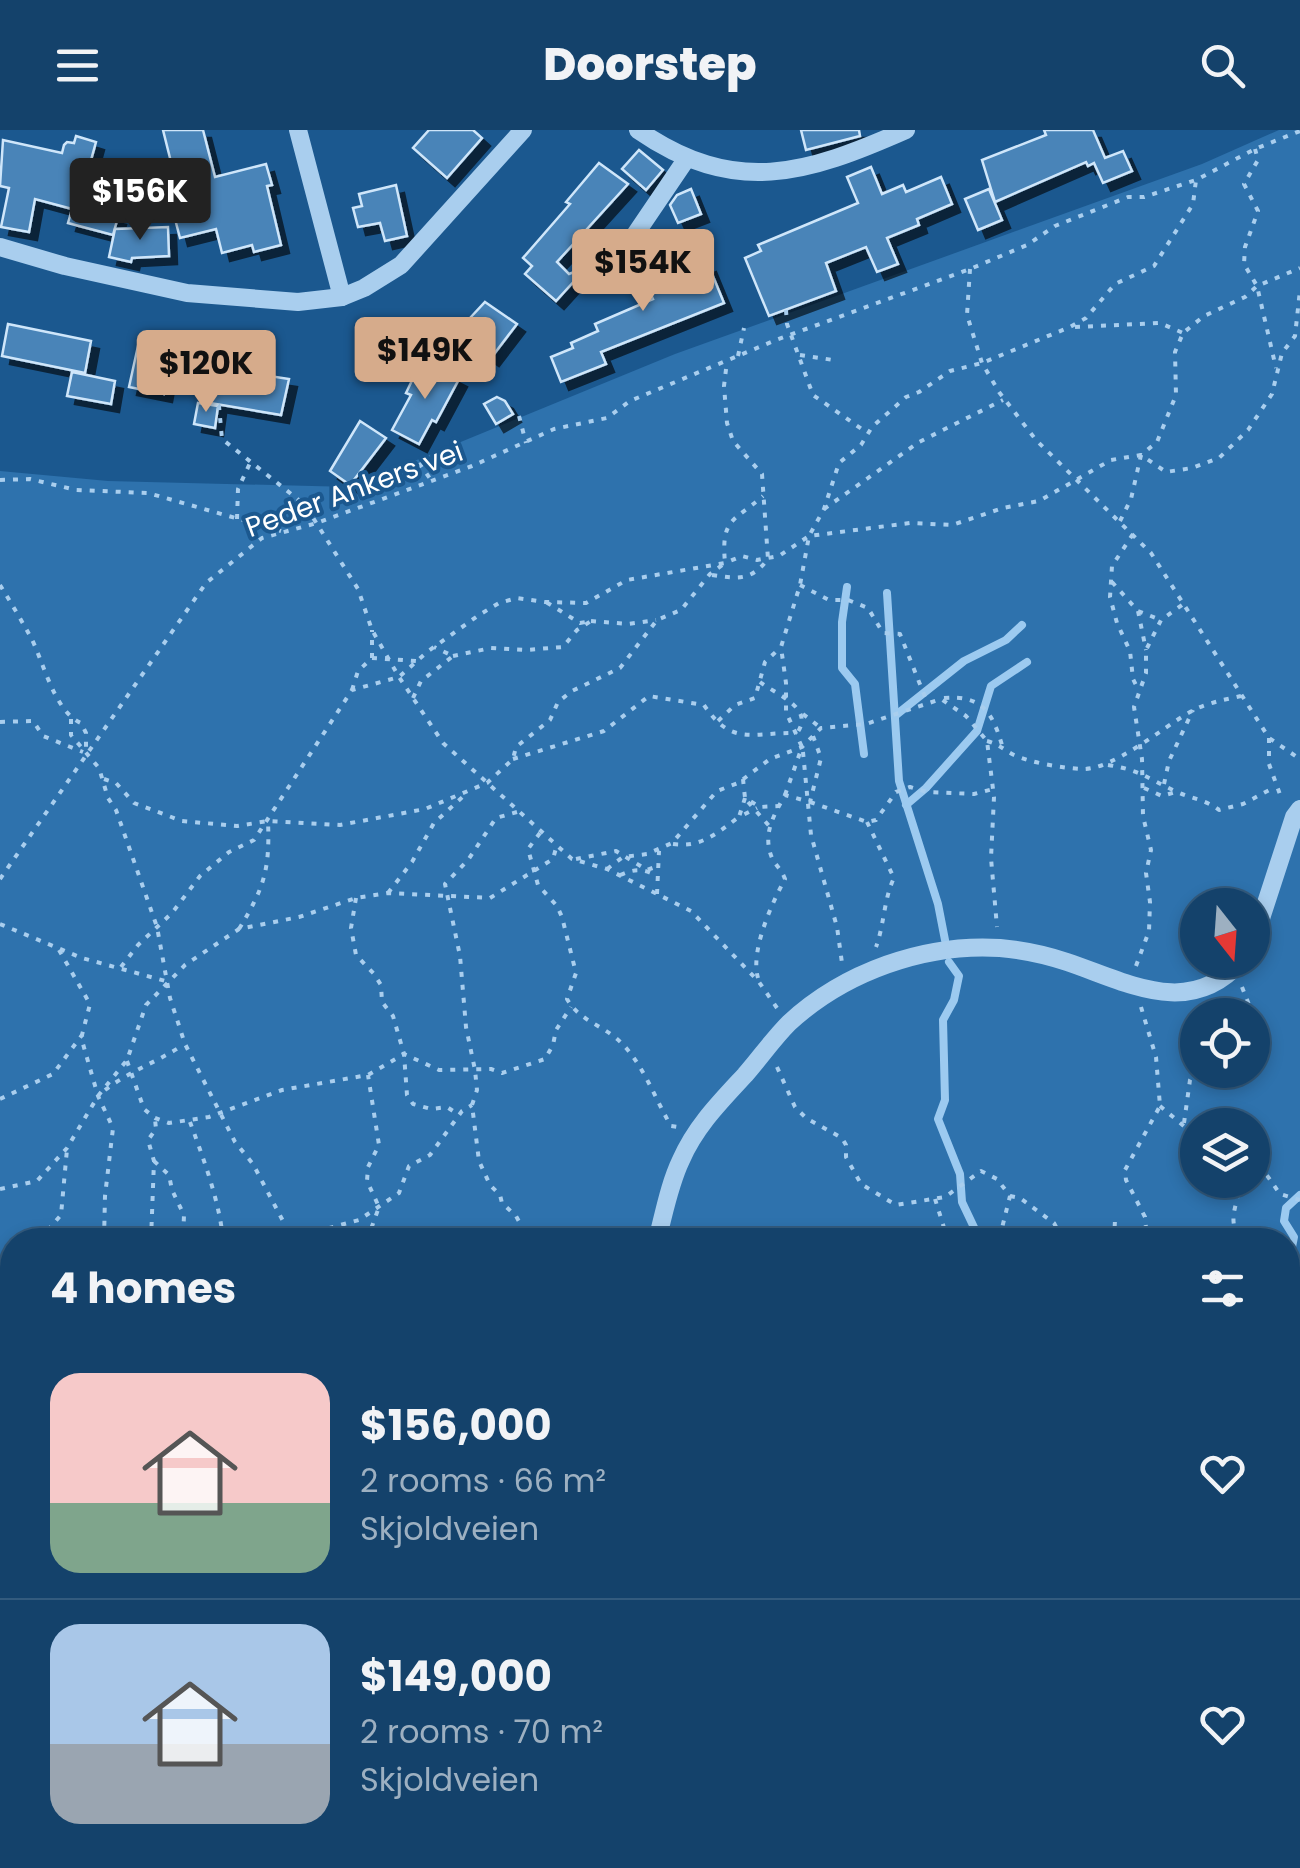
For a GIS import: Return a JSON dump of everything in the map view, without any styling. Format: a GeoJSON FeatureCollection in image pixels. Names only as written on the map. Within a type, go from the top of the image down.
{"type":"FeatureCollection","features":[{"type":"Feature","properties":{"kind":"street"},"geometry":{"type":"LineString","coordinates":[[298,130],[342,297]]}},
{"type":"Feature","properties":{"kind":"street"},"geometry":{"type":"LineString","coordinates":[[0,248],[187,293],[298,302],[342,297],[400,265],[523,130]]}},
{"type":"Feature","properties":{"kind":"street"},"geometry":{"type":"LineString","coordinates":[[638,130],[687,158],[740,170],[794,170],[842,158],[906,130]]}},
{"type":"Feature","properties":{"kind":"street"},"geometry":{"type":"LineString","coordinates":[[626,248],[687,158]]}},
{"type":"Feature","properties":{"kind":"street"},"geometry":{"type":"LineString","coordinates":[[1270,893],[1297,813]]}},
{"type":"Feature","properties":{"kind":"street"},"geometry":{"type":"LineString","coordinates":[[660,1228],[679,1162],[706,1116],[788,1025],[839,988],[880,968],[940,951],[999,948],[1064,961],[1126,985],[1145,988],[1185,992],[1223,978]]}},
{"type":"Feature","properties":{"kind":"path","name":"Peder Ankers vei"},"geometry":{"type":"LineString","coordinates":[[0,879],[215,573],[262,538],[318,523],[554,429],[607,418],[630,401],[738,356],[970,269],[1027,245],[1073,218],[1128,197],[1144,197],[1196,180],[1300,130]]}},
{"type":"Feature","properties":{"kind":"path"},"geometry":{"type":"LineString","coordinates":[[1255,149],[1258,160],[1244,184],[1258,212],[1245,247],[1244,264],[1257,286],[1277,374]]}},
{"type":"Feature","properties":{"kind":"path"},"geometry":{"type":"LineString","coordinates":[[839,988],[841,949],[811,835],[802,748],[786,712],[781,646],[800,585],[809,536],[824,508],[839,463],[906,396],[950,371],[982,363],[1070,327],[1086,318],[1115,284],[1154,266],[1193,204],[1196,180]]}},
{"type":"Feature","properties":{"kind":"path"},"geometry":{"type":"LineString","coordinates":[[352,690],[399,677],[433,647],[499,603],[517,598],[586,602],[627,580],[725,563],[742,556],[779,556],[809,536],[910,522],[952,524],[1003,508],[1039,502],[1110,460],[1141,455],[1156,442],[1176,395],[1175,352],[1183,333],[1204,316],[1245,297],[1257,286],[1300,268]]}},
{"type":"Feature","properties":{"kind":"path"},"geometry":{"type":"LineString","coordinates":[[970,269],[967,315],[982,363],[1004,399],[1036,440],[1120,520],[1167,575],[1182,605],[1269,738],[1300,760]]}},
{"type":"Feature","properties":{"kind":"path"},"geometry":{"type":"LineString","coordinates":[[1141,455],[1166,472],[1192,468],[1219,458],[1248,430],[1272,394],[1282,353],[1295,336],[1300,290]]}},
{"type":"Feature","properties":{"kind":"path"},"geometry":{"type":"LineString","coordinates":[[786,310],[813,396],[866,433]]}},
{"type":"Feature","properties":{"kind":"path"},"geometry":{"type":"LineString","coordinates":[[1070,327],[1160,324],[1183,333]]}},
{"type":"Feature","properties":{"kind":"path"},"geometry":{"type":"LineString","coordinates":[[738,356],[744,328]]}},
{"type":"Feature","properties":{"kind":"path"},"geometry":{"type":"LineString","coordinates":[[800,355],[833,360]]}},
{"type":"Feature","properties":{"kind":"path"},"geometry":{"type":"LineString","coordinates":[[710,574],[740,580],[757,572],[768,559],[762,474],[732,441],[727,423],[727,361]]}},
{"type":"Feature","properties":{"kind":"path"},"geometry":{"type":"LineString","coordinates":[[207,399],[218,406],[222,439],[291,492],[318,523],[358,589],[372,630],[443,743],[572,859],[608,869],[691,911],[759,982],[770,999]]}},
{"type":"Feature","properties":{"kind":"path"},"geometry":{"type":"LineString","coordinates":[[824,508],[919,442],[1004,399]]}},
{"type":"Feature","properties":{"kind":"path"},"geometry":{"type":"LineString","coordinates":[[519,416],[526,443]]}},
{"type":"Feature","properties":{"kind":"path"},"geometry":{"type":"LineString","coordinates":[[1120,520],[1131,499],[1141,455]]}},
{"type":"Feature","properties":{"kind":"path"},"geometry":{"type":"LineString","coordinates":[[422,462],[431,480]]}},
{"type":"Feature","properties":{"kind":"path"},"geometry":{"type":"LineString","coordinates":[[237,520],[238,490],[250,463]]}},
{"type":"Feature","properties":{"kind":"path"},"geometry":{"type":"LineString","coordinates":[[0,480],[30,479],[76,490],[148,494],[282,530]]}},
{"type":"Feature","properties":{"kind":"path"},"geometry":{"type":"LineString","coordinates":[[725,563],[723,536],[730,521],[763,496]]}},
{"type":"Feature","properties":{"kind":"path"},"geometry":{"type":"LineString","coordinates":[[1133,534],[1114,560],[1111,606],[1130,651],[1133,679],[1140,692]]}},
{"type":"Feature","properties":{"kind":"path"},"geometry":{"type":"LineString","coordinates":[[546,602],[580,622],[628,624],[657,620],[681,610],[710,574],[725,563]]}},
{"type":"Feature","properties":{"kind":"path"},"geometry":{"type":"LineString","coordinates":[[1112,582],[1138,611],[1161,620]]}},
{"type":"Feature","properties":{"kind":"path"},"geometry":{"type":"LineString","coordinates":[[0,585],[30,635],[42,671],[71,718],[71,735],[104,779],[157,927],[185,1044],[235,1142],[254,1164],[287,1228]]}},
{"type":"Feature","properties":{"kind":"path"},"geometry":{"type":"LineString","coordinates":[[800,585],[829,600],[848,600],[868,608],[883,633],[900,634],[928,702]]}},
{"type":"Feature","properties":{"kind":"path"},"geometry":{"type":"LineString","coordinates":[[1146,650],[1161,620],[1182,605]]}},
{"type":"Feature","properties":{"kind":"path"},"geometry":{"type":"LineString","coordinates":[[1138,611],[1146,672],[1134,706],[1150,850],[1146,872],[1150,902],[1147,942],[1140,954]]}},
{"type":"Feature","properties":{"kind":"path"},"geometry":{"type":"LineString","coordinates":[[104,779],[116,783],[134,804],[182,822],[237,826],[268,821],[340,826],[425,809],[486,783],[512,758],[516,747],[550,720],[558,702],[620,668],[657,620]]}},
{"type":"Feature","properties":{"kind":"path"},"geometry":{"type":"LineString","coordinates":[[413,698],[422,682],[452,656],[491,648],[563,647],[576,630],[590,622]]}},
{"type":"Feature","properties":{"kind":"path"},"geometry":{"type":"LineString","coordinates":[[372,630],[372,658]]}},
{"type":"Feature","properties":{"kind":"path"},"geometry":{"type":"LineString","coordinates":[[718,721],[735,704],[755,698],[765,662],[781,646]]}},
{"type":"Feature","properties":{"kind":"path"},"geometry":{"type":"LineString","coordinates":[[433,647],[452,656]]}},
{"type":"Feature","properties":{"kind":"path"},"geometry":{"type":"LineString","coordinates":[[121,968],[200,876],[229,852],[254,840],[352,690],[358,671],[372,658],[416,661]]}},
{"type":"Feature","properties":{"kind":"path"},"geometry":{"type":"LineString","coordinates":[[760,682],[796,704],[802,714],[821,728],[866,724],[928,702],[962,697],[985,707],[1002,745],[1011,754],[1085,769],[1108,765],[1142,772],[1176,792],[1204,799],[1220,810],[1243,804],[1275,787]]}},
{"type":"Feature","properties":{"kind":"path"},"geometry":{"type":"LineString","coordinates":[[512,758],[604,731],[648,696],[704,705],[735,736],[797,732],[802,726],[802,714]]}},
{"type":"Feature","properties":{"kind":"path"},"geometry":{"type":"LineString","coordinates":[[1108,765],[1193,710],[1241,696]]}},
{"type":"Feature","properties":{"kind":"path"},"geometry":{"type":"LineString","coordinates":[[942,699],[966,716],[987,741],[993,789],[991,858],[999,948]]}},
{"type":"Feature","properties":{"kind":"path"},"geometry":{"type":"LineString","coordinates":[[1164,784],[1176,744],[1193,710]]}},
{"type":"Feature","properties":{"kind":"path"},"geometry":{"type":"LineString","coordinates":[[71,718],[81,722],[86,733],[86,752]]}},
{"type":"Feature","properties":{"kind":"path"},"geometry":{"type":"LineString","coordinates":[[0,722],[33,721],[43,736],[86,752]]}},
{"type":"Feature","properties":{"kind":"path"},"geometry":{"type":"LineString","coordinates":[[759,982],[755,968],[764,920],[786,879],[774,862],[768,843],[772,814],[785,795],[802,748],[821,728]]}},
{"type":"Feature","properties":{"kind":"path"},"geometry":{"type":"LineString","coordinates":[[810,802],[821,758],[814,736]]}},
{"type":"Feature","properties":{"kind":"path"},"geometry":{"type":"LineString","coordinates":[[1269,738],[1269,764],[1275,787],[1297,813]]}},
{"type":"Feature","properties":{"kind":"path"},"geometry":{"type":"LineString","coordinates":[[987,741],[1002,745]]}},
{"type":"Feature","properties":{"kind":"path"},"geometry":{"type":"LineString","coordinates":[[608,869],[629,856],[672,843],[717,790],[738,784],[770,758],[802,748]]}},
{"type":"Feature","properties":{"kind":"path"},"geometry":{"type":"LineString","coordinates":[[743,777],[752,810],[771,828]]}},
{"type":"Feature","properties":{"kind":"path"},"geometry":{"type":"LineString","coordinates":[[785,795],[866,822],[876,820],[896,792],[910,787],[927,792],[974,794],[993,789]]}},
{"type":"Feature","properties":{"kind":"path"},"geometry":{"type":"LineString","coordinates":[[1142,787],[1162,796],[1176,792]]}},
{"type":"Feature","properties":{"kind":"path"},"geometry":{"type":"LineString","coordinates":[[388,893],[412,862],[434,823],[472,789]]}},
{"type":"Feature","properties":{"kind":"path"},"geometry":{"type":"LineString","coordinates":[[746,798],[760,807]]}},
{"type":"Feature","properties":{"kind":"path"},"geometry":{"type":"LineString","coordinates":[[739,817],[746,798]]}},
{"type":"Feature","properties":{"kind":"path"},"geometry":{"type":"LineString","coordinates":[[672,843],[690,846],[716,835],[752,810],[778,806]]}},
{"type":"Feature","properties":{"kind":"path"},"geometry":{"type":"LineString","coordinates":[[517,812],[496,818],[468,860],[445,884],[475,1070],[477,1090],[472,1106],[482,1172],[522,1228]]}},
{"type":"Feature","properties":{"kind":"path"},"geometry":{"type":"LineString","coordinates":[[239,929],[260,894],[270,856],[268,821]]}},
{"type":"Feature","properties":{"kind":"path"},"geometry":{"type":"LineString","coordinates":[[866,822],[894,878],[888,891],[882,936],[876,942],[880,968]]}},
{"type":"Feature","properties":{"kind":"path"},"geometry":{"type":"LineString","coordinates":[[540,833],[528,849],[532,872],[538,885],[558,906],[562,918],[576,974],[567,999],[571,1007],[590,1025],[615,1037],[632,1057],[671,1126],[690,1131],[693,1136]]}},
{"type":"Feature","properties":{"kind":"path"},"geometry":{"type":"LineString","coordinates":[[0,1189],[38,1181],[67,1148],[98,1096],[126,1060],[146,1005],[185,965],[239,929],[388,893],[490,898],[553,859],[556,848]]}},
{"type":"Feature","properties":{"kind":"path"},"geometry":{"type":"LineString","coordinates":[[657,894],[659,850]]}},
{"type":"Feature","properties":{"kind":"path"},"geometry":{"type":"LineString","coordinates":[[572,859],[616,851],[656,876]]}},
{"type":"Feature","properties":{"kind":"path"},"geometry":{"type":"LineString","coordinates":[[620,875],[658,866]]}},
{"type":"Feature","properties":{"kind":"path"},"geometry":{"type":"LineString","coordinates":[[356,898],[351,928],[356,955],[381,986],[382,1002],[394,1016],[404,1054],[407,1095],[413,1104],[430,1109],[447,1106],[459,1114]]}},
{"type":"Feature","properties":{"kind":"path"},"geometry":{"type":"LineString","coordinates":[[0,924],[59,950],[168,982]]}},
{"type":"Feature","properties":{"kind":"path"},"geometry":{"type":"LineString","coordinates":[[0,1098],[53,1074],[82,1035],[90,1004],[59,950]]}},
{"type":"Feature","properties":{"kind":"path"},"geometry":{"type":"LineString","coordinates":[[1145,988],[1141,1006],[1156,1057],[1160,1106],[1125,1170],[1146,1228]]}},
{"type":"Feature","properties":{"kind":"path"},"geometry":{"type":"LineString","coordinates":[[1185,992],[1196,1067],[1186,1108]]}},
{"type":"Feature","properties":{"kind":"path"},"geometry":{"type":"LineString","coordinates":[[1244,993],[1246,998]]}},
{"type":"Feature","properties":{"kind":"path"},"geometry":{"type":"LineString","coordinates":[[404,1054],[439,1070],[491,1069],[502,1073],[545,1059],[554,1044],[556,1030],[571,1007]]}},
{"type":"Feature","properties":{"kind":"path"},"geometry":{"type":"LineString","coordinates":[[82,1035],[98,1096],[112,1128],[104,1228]]}},
{"type":"Feature","properties":{"kind":"path"},"geometry":{"type":"LineString","coordinates":[[98,1096],[129,1072],[154,1063],[185,1044]]}},
{"type":"Feature","properties":{"kind":"path"},"geometry":{"type":"LineString","coordinates":[[764,1052],[776,1065],[795,1107],[806,1118],[842,1138],[846,1157],[861,1184],[896,1205],[945,1197],[981,1171],[998,1179],[1010,1196],[1020,1198],[1057,1228]]}},
{"type":"Feature","properties":{"kind":"path"},"geometry":{"type":"LineString","coordinates":[[126,1060],[138,1098],[155,1118],[169,1123],[190,1122],[282,1090],[368,1075],[404,1054]]}},
{"type":"Feature","properties":{"kind":"path"},"geometry":{"type":"LineString","coordinates":[[368,1075],[379,1145],[372,1156],[367,1181],[379,1207],[371,1228]]}},
{"type":"Feature","properties":{"kind":"path"},"geometry":{"type":"LineString","coordinates":[[329,1228],[359,1220],[399,1193],[409,1166],[440,1144],[459,1114],[472,1106]]}},
{"type":"Feature","properties":{"kind":"path"},"geometry":{"type":"LineString","coordinates":[[1160,1106],[1180,1121]]}},
{"type":"Feature","properties":{"kind":"path"},"geometry":{"type":"LineString","coordinates":[[151,1228],[154,1161],[148,1140],[156,1129],[155,1118]]}},
{"type":"Feature","properties":{"kind":"path"},"geometry":{"type":"LineString","coordinates":[[190,1122],[219,1207],[222,1228]]}},
{"type":"Feature","properties":{"kind":"path"},"geometry":{"type":"LineString","coordinates":[[50,1228],[61,1215],[67,1148]]}},
{"type":"Feature","properties":{"kind":"path"},"geometry":{"type":"LineString","coordinates":[[154,1161],[169,1175],[184,1215],[183,1228]]}},
{"type":"Feature","properties":{"kind":"path"},"geometry":{"type":"LineString","coordinates":[[1270,1181],[1280,1194],[1300,1200]]}},
{"type":"Feature","properties":{"kind":"path"},"geometry":{"type":"LineString","coordinates":[[1002,1228],[1010,1196]]}},
{"type":"Feature","properties":{"kind":"path"},"geometry":{"type":"LineString","coordinates":[[1240,1198],[1232,1215],[1234,1225],[1240,1228]]}},
{"type":"Feature","properties":{"kind":"path"},"geometry":{"type":"LineString","coordinates":[[935,1199],[943,1228]]}},
{"type":"Feature","properties":{"kind":"path"},"geometry":{"type":"LineString","coordinates":[[1115,1220],[1115,1228]]}},
{"type":"Feature","properties":{"kind":"shaded area"},"geometry":{"type":"Polygon","coordinates":[[[1279,130],[1300,130],[1300,1228],[0,1228],[0,471],[108,481],[351,487],[675,354],[1202,164],[1279,130]]]}},
{"type":"Feature","properties":{"kind":"building"},"geometry":{"type":"Polygon","coordinates":[[[163,130],[203,130],[215,177],[266,164],[272,185],[267,186],[281,245],[254,252],[252,245],[222,253],[216,229],[180,238],[170,200],[180,198],[163,130]]]}},
{"type":"Feature","properties":{"kind":"building"},"geometry":{"type":"Polygon","coordinates":[[[429,130],[473,130],[482,138],[447,178],[413,148],[429,130]]]}},
{"type":"Feature","properties":{"kind":"building"},"geometry":{"type":"Polygon","coordinates":[[[801,130],[859,130],[860,136],[806,150],[801,130]]]}},
{"type":"Feature","properties":{"kind":"building"},"geometry":{"type":"Polygon","coordinates":[[[1044,130],[1093,130],[1105,158],[1123,151],[1132,171],[1103,183],[1094,163],[1088,166],[1086,162],[995,202],[982,160],[1046,135],[1044,130]]]}},
{"type":"Feature","properties":{"kind":"building"},"geometry":{"type":"Polygon","coordinates":[[[76,136],[96,142],[83,189],[114,197],[110,215],[118,217],[113,235],[68,223],[72,209],[35,199],[29,232],[1,227],[9,188],[0,186],[3,140],[62,153],[64,145],[74,143],[76,136]]]}},
{"type":"Feature","properties":{"kind":"building"},"geometry":{"type":"Polygon","coordinates":[[[639,150],[663,170],[646,190],[622,169],[639,150]]]}},
{"type":"Feature","properties":{"kind":"building"},"geometry":{"type":"Polygon","coordinates":[[[599,163],[628,184],[557,262],[569,274],[587,267],[556,301],[525,274],[532,266],[523,258],[599,163]]]}},
{"type":"Feature","properties":{"kind":"building"},"geometry":{"type":"Polygon","coordinates":[[[871,167],[882,194],[903,185],[906,192],[941,177],[952,204],[917,219],[919,225],[887,238],[898,264],[877,272],[866,247],[826,263],[836,291],[769,316],[745,258],[761,251],[758,245],[858,203],[847,177],[871,167]]]}},
{"type":"Feature","properties":{"kind":"building"},"geometry":{"type":"Polygon","coordinates":[[[396,185],[407,236],[385,241],[380,223],[358,227],[353,208],[362,206],[359,194],[396,185]]]}},
{"type":"Feature","properties":{"kind":"building"},"geometry":{"type":"Polygon","coordinates":[[[691,189],[701,214],[678,223],[670,205],[677,195],[691,189]]]}},
{"type":"Feature","properties":{"kind":"building"},"geometry":{"type":"Polygon","coordinates":[[[989,189],[1002,220],[978,230],[965,199],[989,189]]]}},
{"type":"Feature","properties":{"kind":"building"},"geometry":{"type":"Polygon","coordinates":[[[168,227],[169,256],[132,258],[131,262],[109,257],[115,229],[168,227]]]}},
{"type":"Feature","properties":{"kind":"building"},"geometry":{"type":"Polygon","coordinates":[[[650,242],[668,280],[708,264],[724,303],[601,352],[606,364],[561,382],[551,357],[598,331],[595,324],[653,299],[635,257],[650,242]]]}},
{"type":"Feature","properties":{"kind":"building"},"geometry":{"type":"Polygon","coordinates":[[[485,302],[517,324],[491,358],[463,338],[475,322],[470,318],[485,302]]]}},
{"type":"Feature","properties":{"kind":"building"},"geometry":{"type":"Polygon","coordinates":[[[8,324],[91,341],[85,373],[2,356],[8,324]]]}},
{"type":"Feature","properties":{"kind":"building"},"geometry":{"type":"Polygon","coordinates":[[[138,346],[171,356],[164,394],[129,387],[138,346]]]}},
{"type":"Feature","properties":{"kind":"building"},"geometry":{"type":"Polygon","coordinates":[[[419,366],[432,372],[435,367],[459,379],[419,444],[392,430],[411,395],[406,393],[419,366]]]}},
{"type":"Feature","properties":{"kind":"building"},"geometry":{"type":"Polygon","coordinates":[[[217,370],[289,379],[281,415],[210,403],[217,370]]]}},
{"type":"Feature","properties":{"kind":"building"},"geometry":{"type":"Polygon","coordinates":[[[72,372],[115,381],[111,404],[67,396],[72,372]]]}},
{"type":"Feature","properties":{"kind":"building"},"geometry":{"type":"Polygon","coordinates":[[[497,397],[505,401],[513,414],[496,424],[484,404],[497,397]]]}},
{"type":"Feature","properties":{"kind":"building"},"geometry":{"type":"Polygon","coordinates":[[[198,403],[218,406],[215,428],[194,424],[198,403]]]}},
{"type":"Feature","properties":{"kind":"building"},"geometry":{"type":"Polygon","coordinates":[[[360,421],[386,438],[350,485],[330,471],[360,421]]]}},
{"type":"Feature","properties":{"kind":"waterway"},"geometry":{"type":"LineString","coordinates":[[847,587],[842,668],[855,684],[864,754]]}},
{"type":"Feature","properties":{"kind":"waterway"},"geometry":{"type":"LineString","coordinates":[[887,593],[899,781],[938,904],[945,940]]}},
{"type":"Feature","properties":{"kind":"waterway"},"geometry":{"type":"LineString","coordinates":[[896,715],[964,661],[1006,640],[1022,625]]}},
{"type":"Feature","properties":{"kind":"waterway"},"geometry":{"type":"LineString","coordinates":[[906,805],[977,731],[991,686],[1027,662]]}},
{"type":"Feature","properties":{"kind":"waterway"},"geometry":{"type":"LineString","coordinates":[[949,962],[959,976],[954,1000],[943,1020],[945,1100],[938,1119],[960,1174],[962,1202],[974,1228]]}},
{"type":"Feature","properties":{"kind":"waterway"},"geometry":{"type":"LineString","coordinates":[[1288,1228],[1284,1221],[1286,1208],[1300,1195]]}}]}
